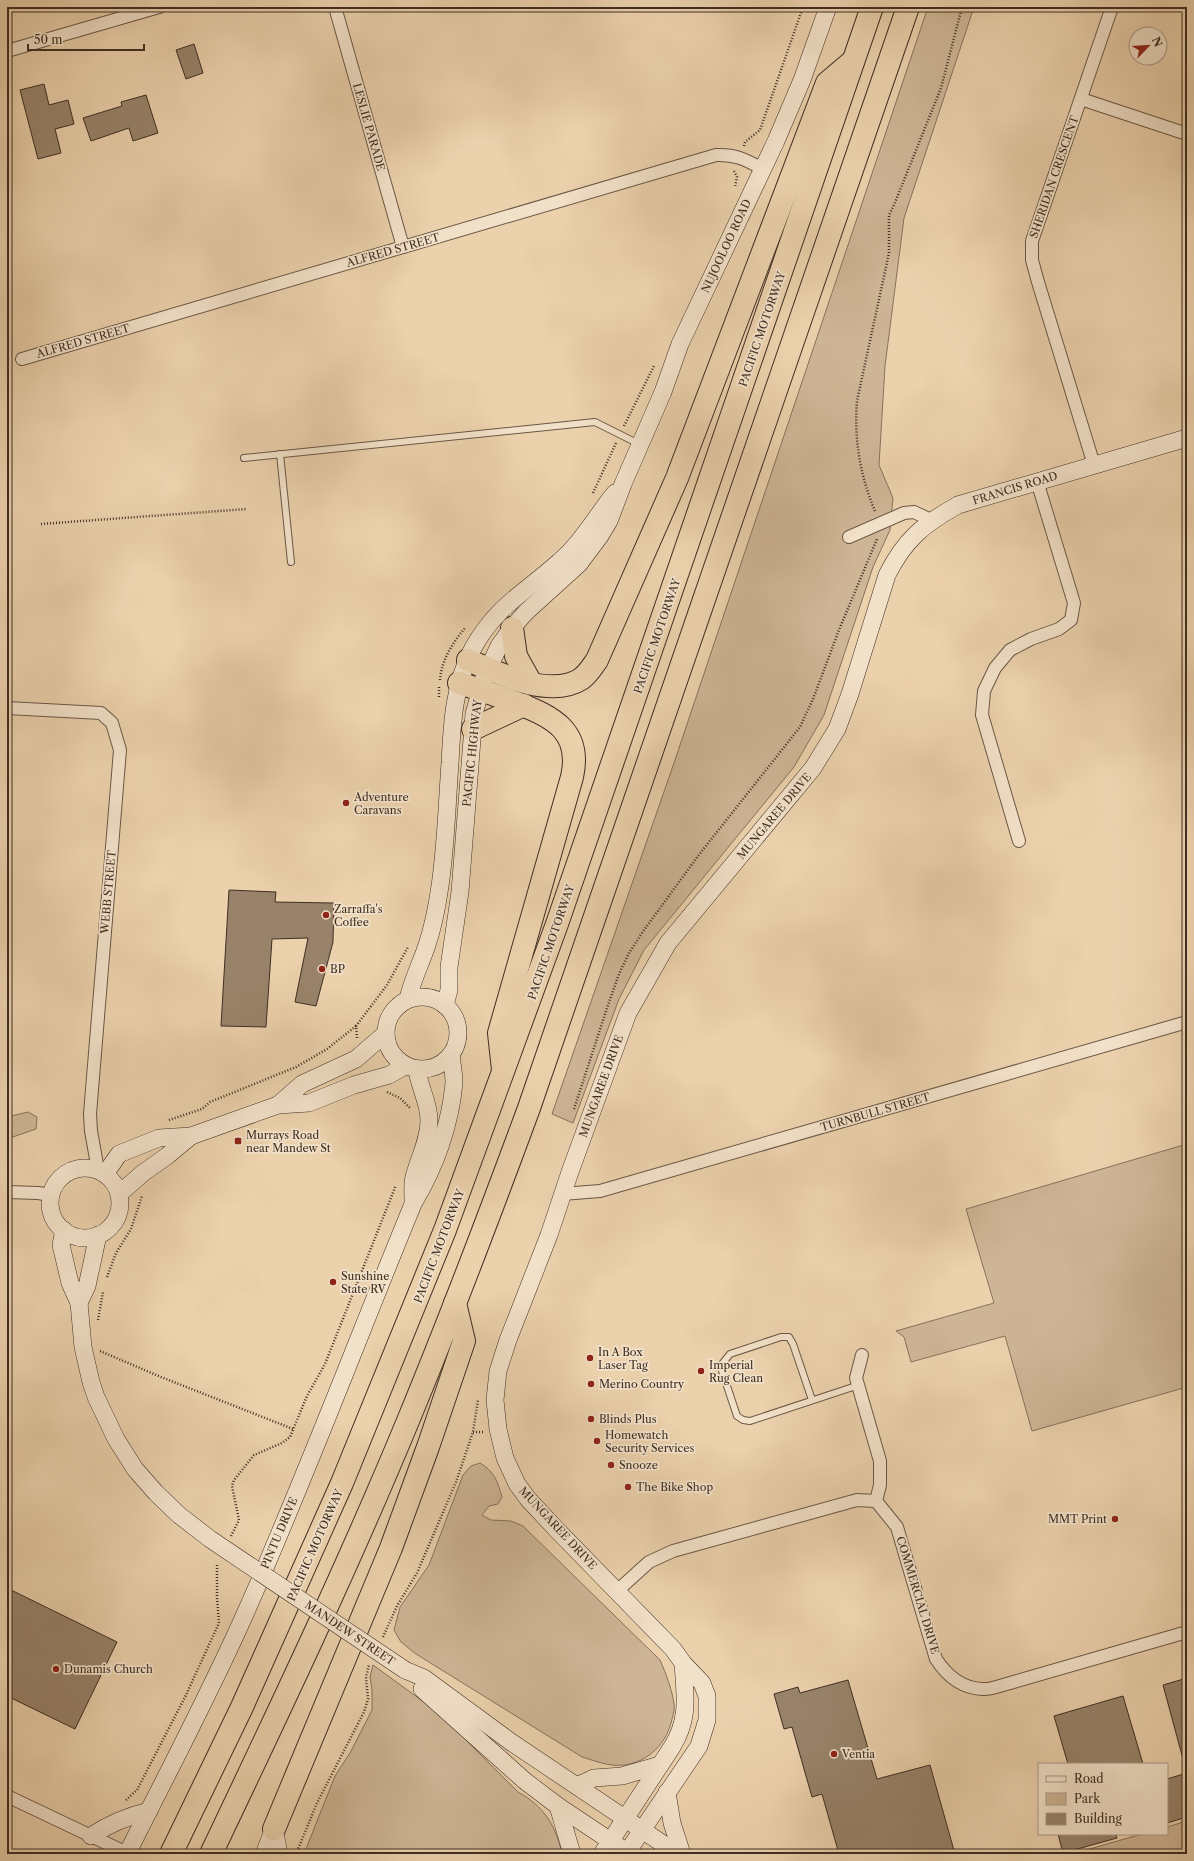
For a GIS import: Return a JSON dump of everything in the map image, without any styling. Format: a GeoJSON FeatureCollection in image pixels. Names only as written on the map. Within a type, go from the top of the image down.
{"type":"FeatureCollection","features":[{"type":"Feature","properties":{"kind":"highway","name":"PACIFIC MOTORWAY"},"geometry":{"type":"LineString","coordinates":[[171,1854],[242,1707],[342,1483],[445,1230],[558,924],[872,7]]}},
{"type":"Feature","properties":{"kind":"highway"},"geometry":{"type":"LineString","coordinates":[[211,1854],[289,1691],[356,1542],[410,1416],[455,1303],[529,1108],[908,7]]}},
{"type":"Feature","properties":{"kind":"highway"},"geometry":{"type":"LineString","coordinates":[[468,660],[488,669],[531,683],[549,686],[564,686],[585,676],[597,660],[676,478],[827,83],[854,60]]}},
{"type":"Feature","properties":{"kind":"highway"},"geometry":{"type":"LineString","coordinates":[[512,628],[516,656],[531,683]]}},
{"type":"Feature","properties":{"kind":"highway"},"geometry":{"type":"LineString","coordinates":[[459,683],[524,705],[546,715],[558,723],[570,741],[575,761],[572,777],[499,1033],[503,1075]]}},
{"type":"Feature","properties":{"kind":"highway"},"geometry":{"type":"LineString","coordinates":[[473,729],[524,705]]}},
{"type":"Feature","properties":{"kind":"highway"},"geometry":{"type":"LineString","coordinates":[[274,1829],[391,1548],[428,1447],[464,1341],[455,1303]]}},
{"type":"Feature","properties":{"kind":"street"},"geometry":{"type":"LineString","coordinates":[[7,51],[159,7]]}},
{"type":"Feature","properties":{"kind":"street","name":"LESLIE PARADE"},"geometry":{"type":"LineString","coordinates":[[335,7],[403,247]]}},
{"type":"Feature","properties":{"kind":"street","name":"NUJOOLOO ROAD"},"geometry":{"type":"LineString","coordinates":[[623,484],[663,392],[680,344],[763,169],[802,80],[828,7]]}},
{"type":"Feature","properties":{"kind":"street","name":"SHERIDAN CRESCENT"},"geometry":{"type":"LineString","coordinates":[[1094,465],[1032,260],[1032,241],[1112,7]]}},
{"type":"Feature","properties":{"kind":"street"},"geometry":{"type":"LineString","coordinates":[[1081,99],[1187,134]]}},
{"type":"Feature","properties":{"kind":"street","name":"ALFRED STREET"},"geometry":{"type":"LineString","coordinates":[[22,359],[716,155],[728,154],[739,157],[763,169]]}},
{"type":"Feature","properties":{"kind":"street","name":"FRANCIS ROAD"},"geometry":{"type":"LineString","coordinates":[[931,520],[958,505],[1187,438]]}},
{"type":"Feature","properties":{"kind":"street"},"geometry":{"type":"LineString","coordinates":[[1019,841],[982,715],[984,691],[995,668],[1010,650],[1031,639],[1059,629],[1071,620],[1074,603],[1037,481]]}},
{"type":"Feature","properties":{"kind":"street","name":"PACIFIC HIGHWAY"},"geometry":{"type":"LineString","coordinates":[[445,1005],[449,990],[449,966],[460,892],[473,729],[480,690],[499,646],[512,628],[526,612],[566,577],[590,551],[609,521],[623,484]]}},
{"type":"Feature","properties":{"kind":"street","name":"PACIFIC HIGHWAY"},"geometry":{"type":"LineString","coordinates":[[408,999],[413,977],[426,948],[438,902],[443,866],[454,707],[459,683],[468,660],[480,636],[496,616],[516,596],[560,562],[623,484]]}},
{"type":"Feature","properties":{"kind":"street"},"geometry":{"type":"LineString","coordinates":[[849,537],[904,513],[914,512],[931,520]]}},
{"type":"Feature","properties":{"kind":"street","name":"MUNGAREE DRIVE"},"geometry":{"type":"LineString","coordinates":[[628,1853],[642,1829],[699,1746],[707,1720],[707,1704],[704,1689],[668,1643],[556,1529],[523,1492],[505,1458],[497,1424],[495,1390],[500,1362],[550,1235],[562,1194],[628,1013],[668,943],[813,768],[837,729],[850,694],[887,575],[896,556],[931,520]]}},
{"type":"Feature","properties":{"kind":"street","name":"WEBB STREET"},"geometry":{"type":"LineString","coordinates":[[7,708],[101,713],[112,723],[120,750],[90,1114],[91,1131],[101,1172]]}},
{"type":"Feature","properties":{"kind":"street"},"geometry":{"type":"LineString","coordinates":[[101,1172],[119,1154],[159,1138],[191,1136],[278,1105],[309,1103],[354,1085],[389,1076],[411,1067],[436,1067],[445,1062],[452,1055],[459,1034],[453,1013],[437,999],[417,996],[408,999],[392,1012],[387,1022],[387,1043],[391,1052],[397,1060],[411,1067]]}},
{"type":"Feature","properties":{"kind":"street","name":"TURNBULL STREET"},"geometry":{"type":"LineString","coordinates":[[562,1194],[600,1191],[1187,1022]]}},
{"type":"Feature","properties":{"kind":"street"},"geometry":{"type":"LineString","coordinates":[[278,1105],[302,1084],[356,1059],[386,1033]]}},
{"type":"Feature","properties":{"kind":"street","name":"PINTU DRIVE"},"geometry":{"type":"LineString","coordinates":[[127,1854],[203,1704],[245,1615],[413,1204],[426,1183],[444,1135],[454,1081],[452,1055]]}},
{"type":"Feature","properties":{"kind":"street","name":"PINTU DRIVE"},"geometry":{"type":"LineString","coordinates":[[411,1067],[427,1103],[429,1118],[427,1134],[414,1178],[413,1204]]}},
{"type":"Feature","properties":{"kind":"street"},"geometry":{"type":"LineString","coordinates":[[119,1194],[143,1173],[191,1136]]}},
{"type":"Feature","properties":{"kind":"street"},"geometry":{"type":"LineString","coordinates":[[86,1168],[101,1172],[112,1179],[119,1194],[119,1209],[114,1223],[98,1235],[80,1237],[64,1230],[57,1223],[53,1215],[51,1195],[56,1184],[64,1175],[74,1169],[86,1168]]}},
{"type":"Feature","properties":{"kind":"street"},"geometry":{"type":"LineString","coordinates":[[7,1192],[51,1195]]}},
{"type":"Feature","properties":{"kind":"street","name":"MANDEW STREET"},"geometry":{"type":"LineString","coordinates":[[64,1230],[61,1245],[70,1284],[79,1303],[86,1366],[93,1390],[108,1425],[135,1469],[156,1493],[179,1515],[210,1539],[405,1670],[424,1678],[512,1742],[678,1854]]}},
{"type":"Feature","properties":{"kind":"street"},"geometry":{"type":"LineString","coordinates":[[79,1303],[87,1286],[98,1235]]}},
{"type":"Feature","properties":{"kind":"street"},"geometry":{"type":"LineString","coordinates":[[617,1591],[649,1562],[673,1551],[857,1500],[876,1502],[880,1485],[880,1462],[856,1378],[862,1355]]}},
{"type":"Feature","properties":{"kind":"street","name":"COMMERCIAL DRIVE"},"geometry":{"type":"LineString","coordinates":[[876,1502],[897,1527],[936,1659],[945,1672],[961,1684],[983,1689],[1003,1685],[1187,1632]]}},
{"type":"Feature","properties":{"kind":"street"},"geometry":{"type":"LineString","coordinates":[[607,1848],[677,1738],[684,1720],[686,1705],[683,1663]]}},
{"type":"Feature","properties":{"kind":"street","name":"MANDEW STREET"},"geometry":{"type":"LineString","coordinates":[[405,1670],[419,1687],[512,1770],[558,1806],[607,1848],[628,1853]]}},
{"type":"Feature","properties":{"kind":"street"},"geometry":{"type":"LineString","coordinates":[[577,1786],[594,1778],[622,1776],[660,1765]]}},
{"type":"Feature","properties":{"kind":"street"},"geometry":{"type":"LineString","coordinates":[[667,1792],[672,1823],[682,1854]]}},
{"type":"Feature","properties":{"kind":"street"},"geometry":{"type":"LineString","coordinates":[[7,1796],[127,1854]]}},
{"type":"Feature","properties":{"kind":"street"},"geometry":{"type":"LineString","coordinates":[[558,1806],[572,1854]]}},
{"type":"Feature","properties":{"kind":"street"},"geometry":{"type":"LineString","coordinates":[[91,1836],[104,1827],[127,1817],[149,1811]]}},
{"type":"Feature","properties":{"kind":"street"},"geometry":{"type":"LineString","coordinates":[[264,1854],[274,1829]]}},
{"type":"Feature","properties":{"kind":"street"},"geometry":{"type":"LineString","coordinates":[[274,1829],[279,1854]]}},
{"type":"Feature","properties":{"kind":"lane"},"geometry":{"type":"LineString","coordinates":[[244,458],[595,422],[620,436],[641,444]]}},
{"type":"Feature","properties":{"kind":"lane"},"geometry":{"type":"LineString","coordinates":[[280,454],[291,562]]}},
{"type":"Feature","properties":{"kind":"lane"},"geometry":{"type":"LineString","coordinates":[[812,1400],[793,1344],[789,1337],[781,1337],[730,1354],[722,1364],[722,1371],[737,1416],[743,1420],[750,1421],[858,1385]]}},
{"type":"Feature","properties":{"kind":"path"},"geometry":{"type":"LineString","coordinates":[[734,192],[737,177],[734,171],[739,157],[745,142],[760,130],[803,7]]}},
{"type":"Feature","properties":{"kind":"path"},"geometry":{"type":"LineString","coordinates":[[590,499],[656,361]]}},
{"type":"Feature","properties":{"kind":"path"},"geometry":{"type":"LineString","coordinates":[[41,524],[247,509]]}},
{"type":"Feature","properties":{"kind":"path"},"geometry":{"type":"LineString","coordinates":[[438,699],[441,668],[460,634],[470,623]]}},
{"type":"Feature","properties":{"kind":"path"},"geometry":{"type":"LineString","coordinates":[[165,1121],[202,1109],[210,1102],[296,1067],[327,1049],[356,1026],[387,985],[408,946]]}},
{"type":"Feature","properties":{"kind":"path"},"geometry":{"type":"LineString","coordinates":[[356,1026],[357,1041]]}},
{"type":"Feature","properties":{"kind":"path"},"geometry":{"type":"LineString","coordinates":[[384,1090],[400,1098],[412,1110]]}},
{"type":"Feature","properties":{"kind":"path"},"geometry":{"type":"LineString","coordinates":[[228,1542],[239,1520],[232,1486],[234,1480],[254,1455],[282,1444],[290,1437],[307,1396],[325,1364],[398,1178]]}},
{"type":"Feature","properties":{"kind":"path"},"geometry":{"type":"LineString","coordinates":[[105,1282],[116,1253],[131,1229],[141,1197],[144,1193]]}},
{"type":"Feature","properties":{"kind":"path"},"geometry":{"type":"LineString","coordinates":[[97,1326],[103,1290]]}},
{"type":"Feature","properties":{"kind":"path"},"geometry":{"type":"LineString","coordinates":[[99,1357],[97,1350],[293,1429]]}},
{"type":"Feature","properties":{"kind":"path"},"geometry":{"type":"LineString","coordinates":[[123,1802],[137,1790],[186,1695],[219,1624],[216,1576],[218,1562]]}},
{"type":"Feature","properties":{"kind":"green space"},"geometry":{"type":"Polygon","coordinates":[[[928,7],[974,7],[904,218],[885,366],[879,465],[893,498],[890,530],[873,567],[824,715],[794,767],[644,950],[619,999],[573,1123],[552,1114],[675,760],[928,7]]]}},
{"type":"Feature","properties":{"kind":"green space"},"geometry":{"type":"Polygon","coordinates":[[[28,1112],[37,1117],[36,1129],[7,1139],[7,1117],[28,1112]]]}},
{"type":"Feature","properties":{"kind":"green space"},"geometry":{"type":"Polygon","coordinates":[[[1187,1144],[1187,1387],[1032,1431],[1005,1336],[911,1362],[904,1337],[896,1331],[994,1303],[966,1209],[1187,1144]]]}},
{"type":"Feature","properties":{"kind":"green space"},"geometry":{"type":"Polygon","coordinates":[[[480,1463],[485,1466],[495,1477],[502,1497],[498,1504],[489,1506],[482,1515],[491,1520],[511,1521],[523,1526],[660,1660],[672,1693],[674,1712],[670,1728],[666,1736],[656,1750],[641,1760],[624,1765],[613,1765],[582,1757],[416,1654],[401,1642],[394,1630],[400,1607],[429,1565],[463,1475],[471,1466],[480,1463]]]}},
{"type":"Feature","properties":{"kind":"green space"},"geometry":{"type":"Polygon","coordinates":[[[373,1665],[439,1713],[518,1792],[542,1810],[556,1834],[562,1854],[304,1854],[335,1776],[350,1753],[372,1710],[372,1690],[370,1677],[373,1665]]]}},
{"type":"Feature","properties":{"kind":"green space"},"geometry":{"type":"Polygon","coordinates":[[[1187,1821],[1187,1854],[1072,1854],[1138,1835],[1168,1835],[1168,1827],[1187,1821]]]}},
{"type":"Feature","properties":{"kind":"building"},"geometry":{"type":"Polygon","coordinates":[[[194,44],[203,73],[186,79],[176,50],[194,44]]]}},
{"type":"Feature","properties":{"kind":"building"},"geometry":{"type":"Polygon","coordinates":[[[44,84],[49,105],[68,100],[74,124],[55,129],[61,153],[38,159],[20,90],[44,84]]]}},
{"type":"Feature","properties":{"kind":"building"},"geometry":{"type":"Polygon","coordinates":[[[146,95],[158,133],[133,141],[129,128],[91,141],[83,118],[122,106],[121,102],[146,95]]]}},
{"type":"Feature","properties":{"kind":"building"},"geometry":{"type":"Polygon","coordinates":[[[229,890],[276,892],[275,902],[334,903],[333,942],[316,1006],[295,1002],[308,938],[272,939],[266,1027],[221,1026],[229,890]]]}},
{"type":"Feature","properties":{"kind":"building","name":"Dunamis Church"},"geometry":{"type":"Polygon","coordinates":[[[7,1588],[117,1642],[75,1729],[7,1696],[7,1588]]]}},
{"type":"Feature","properties":{"kind":"building"},"geometry":{"type":"Polygon","coordinates":[[[1187,1678],[1187,1758],[1183,1759],[1163,1685],[1187,1678]]]}},
{"type":"Feature","properties":{"kind":"building"},"geometry":{"type":"Polygon","coordinates":[[[848,1680],[877,1779],[930,1765],[955,1854],[839,1854],[822,1794],[812,1797],[792,1727],[784,1729],[774,1694],[798,1687],[800,1693],[848,1680]]]}},
{"type":"Feature","properties":{"kind":"building"},"geometry":{"type":"Polygon","coordinates":[[[1123,1696],[1143,1763],[1068,1763],[1054,1716],[1123,1696]]]}},
{"type":"Feature","properties":{"kind":"building"},"geometry":{"type":"Polygon","coordinates":[[[1187,1773],[1187,1817],[1168,1823],[1168,1779],[1187,1773]]]}},
{"type":"Feature","properties":{"kind":"building"},"geometry":{"type":"Polygon","coordinates":[[[1058,1835],[1116,1835],[1117,1838],[1063,1853],[1058,1835]]]}},
{"type":"Feature","properties":{"kind":"place","name":"Adventure Caravans"},"geometry":{"type":"Point","coordinates":[346,803]}},
{"type":"Feature","properties":{"kind":"place","name":"Zarraffa's Coffee"},"geometry":{"type":"Point","coordinates":[326,915]}},
{"type":"Feature","properties":{"kind":"place","name":"BP"},"geometry":{"type":"Point","coordinates":[322,969]}},
{"type":"Feature","properties":{"kind":"place","name":"Murrays Road near Mandew St"},"geometry":{"type":"Point","coordinates":[238,1141]}},
{"type":"Feature","properties":{"kind":"place","name":"Sunshine State RV"},"geometry":{"type":"Point","coordinates":[333,1282]}},
{"type":"Feature","properties":{"kind":"place","name":"In A Box Laser Tag"},"geometry":{"type":"Point","coordinates":[590,1358]}},
{"type":"Feature","properties":{"kind":"place","name":"Imperial Rug Clean"},"geometry":{"type":"Point","coordinates":[701,1371]}},
{"type":"Feature","properties":{"kind":"place","name":"Merino Country"},"geometry":{"type":"Point","coordinates":[591,1384]}},
{"type":"Feature","properties":{"kind":"place","name":"Blinds Plus"},"geometry":{"type":"Point","coordinates":[591,1419]}},
{"type":"Feature","properties":{"kind":"place","name":"Homewatch Security Services"},"geometry":{"type":"Point","coordinates":[597,1441]}},
{"type":"Feature","properties":{"kind":"place","name":"Snooze"},"geometry":{"type":"Point","coordinates":[611,1465]}},
{"type":"Feature","properties":{"kind":"place","name":"The Bike Shop"},"geometry":{"type":"Point","coordinates":[628,1487]}},
{"type":"Feature","properties":{"kind":"place","name":"MMT Print"},"geometry":{"type":"Point","coordinates":[1115,1519]}},
{"type":"Feature","properties":{"kind":"place","name":"Dunamis Church"},"geometry":{"type":"Point","coordinates":[56,1669]}},
{"type":"Feature","properties":{"kind":"place","name":"Ventia"},"geometry":{"type":"Point","coordinates":[834,1754]}}]}
